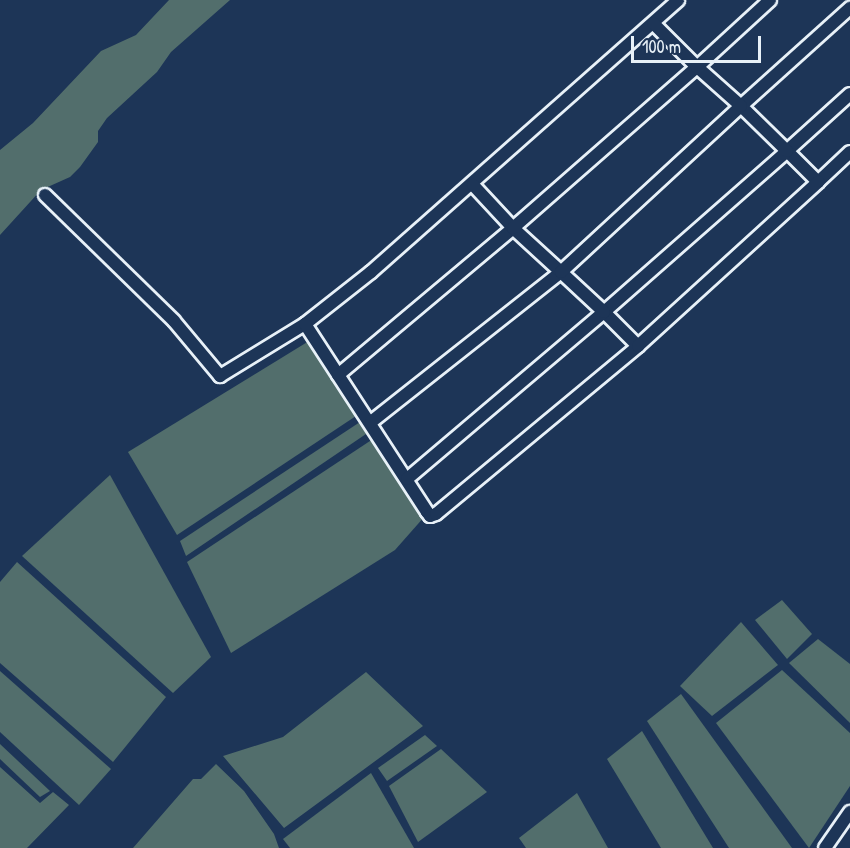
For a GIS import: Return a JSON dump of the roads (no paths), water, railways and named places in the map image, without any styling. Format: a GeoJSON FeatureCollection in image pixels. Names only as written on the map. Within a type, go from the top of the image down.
{"type":"FeatureCollection","features":[{"type":"Feature","properties":{"kind":"street"},"geometry":{"type":"LineString","coordinates":[[45,195],[174,321],[220,376],[305,324],[473,185],[678,0]]}},
{"type":"Feature","properties":{"kind":"street"},"geometry":{"type":"LineString","coordinates":[[338,375],[513,228],[770,0]]}},
{"type":"Feature","properties":{"kind":"street"},"geometry":{"type":"LineString","coordinates":[[370,422],[561,272],[850,8]]}},
{"type":"Feature","properties":{"kind":"street"},"geometry":{"type":"LineString","coordinates":[[653,23],[818,182]]}},
{"type":"Feature","properties":{"kind":"street"},"geometry":{"type":"LineString","coordinates":[[407,479],[604,312],[850,94]]}},
{"type":"Feature","properties":{"kind":"street"},"geometry":{"type":"LineString","coordinates":[[305,324],[430,516],[436,514],[638,346],[850,152]]}},
{"type":"Feature","properties":{"kind":"street"},"geometry":{"type":"LineString","coordinates":[[473,185],[513,228],[638,346]]}},
{"type":"Feature","properties":{"kind":"street"},"geometry":{"type":"LineString","coordinates":[[825,848],[850,812]]}}]}
